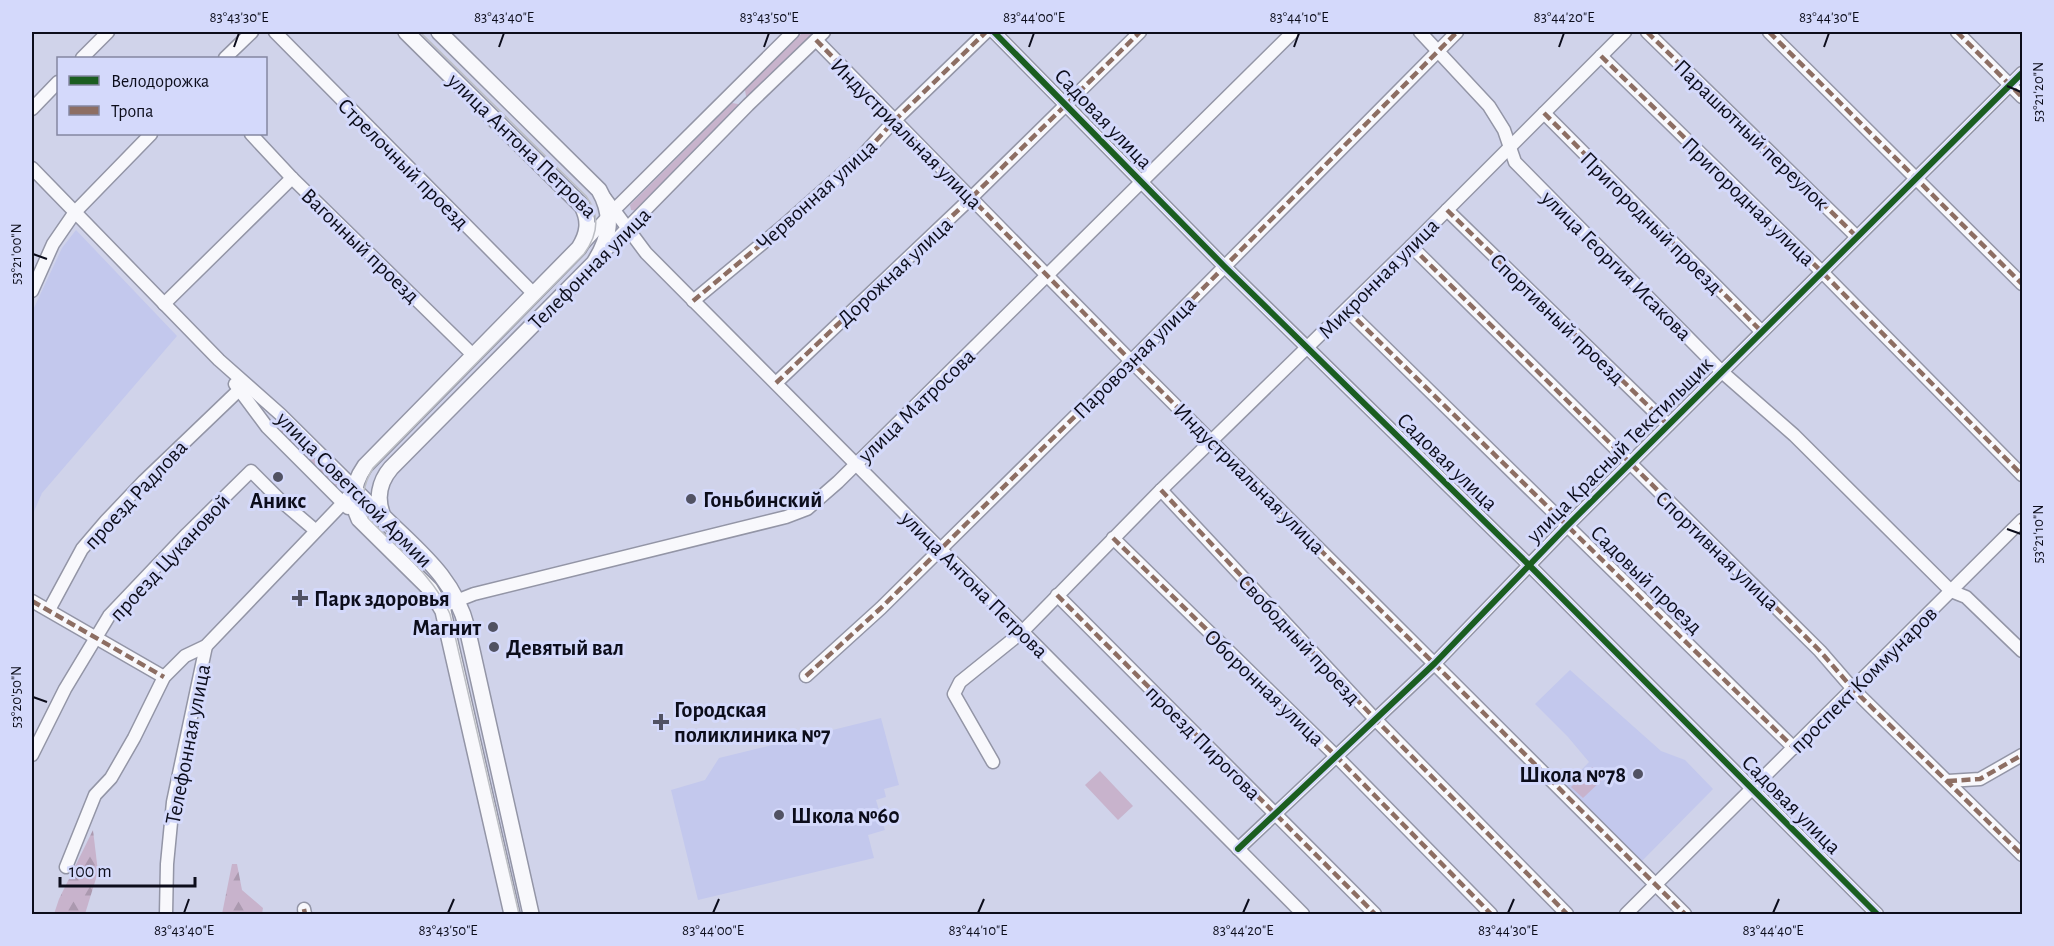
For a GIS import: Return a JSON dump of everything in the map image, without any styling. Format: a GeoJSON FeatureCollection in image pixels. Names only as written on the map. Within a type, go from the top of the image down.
{"type":"FeatureCollection","features":[{"type":"Feature","properties":{"kind":"main road","name":"улица Антона Петрова"},"geometry":{"type":"LineString","coordinates":[[406,32],[582,206]]}},
{"type":"Feature","properties":{"kind":"main road","name":"улица Антона Петрова"},"geometry":{"type":"LineString","coordinates":[[439,32],[599,190],[614,223]]}},
{"type":"Feature","properties":{"kind":"main road"},"geometry":{"type":"LineString","coordinates":[[579,249],[588,229],[587,218],[582,206]]}},
{"type":"Feature","properties":{"kind":"main road","name":"Телефонная улица"},"geometry":{"type":"LineString","coordinates":[[381,485],[391,468],[594,263],[614,223]]}},
{"type":"Feature","properties":{"kind":"main road","name":"Телефонная улица"},"geometry":{"type":"LineString","coordinates":[[354,497],[365,466],[579,249]]}},
{"type":"Feature","properties":{"kind":"main road"},"geometry":{"type":"LineString","coordinates":[[381,485],[380,507],[383,516]]}},
{"type":"Feature","properties":{"kind":"main road","name":"улица Советской Армии"},"geometry":{"type":"LineString","coordinates":[[354,497],[359,519],[430,589],[441,607],[512,915]]}},
{"type":"Feature","properties":{"kind":"main road","name":"улица Советской Армии"},"geometry":{"type":"LineString","coordinates":[[383,516],[441,574],[458,599],[467,628],[531,915]]}},
{"type":"Feature","properties":{"kind":"street"},"geometry":{"type":"LineString","coordinates":[[83,57],[108,32]]}},
{"type":"Feature","properties":{"kind":"street"},"geometry":{"type":"LineString","coordinates":[[226,57],[252,32]]}},
{"type":"Feature","properties":{"kind":"street","name":"Стрелочный проезд"},"geometry":{"type":"LineString","coordinates":[[275,32],[534,294]]}},
{"type":"Feature","properties":{"kind":"street","name":"Телефонная улица"},"geometry":{"type":"LineString","coordinates":[[614,223],[793,32]]}},
{"type":"Feature","properties":{"kind":"street","name":"Червонная улица"},"geometry":{"type":"LineString","coordinates":[[693,301],[782,227],[863,155],[894,121],[986,32]]}},
{"type":"Feature","properties":{"kind":"street","name":"Садовая улица"},"geometry":{"type":"LineString","coordinates":[[994,32],[1224,266],[1529,565],[1877,915]]}},
{"type":"Feature","properties":{"kind":"street","name":"Дорожная улица"},"geometry":{"type":"LineString","coordinates":[[776,383],[971,198],[1140,32]]}},
{"type":"Feature","properties":{"kind":"street","name":"улица Матросова"},"geometry":{"type":"LineString","coordinates":[[441,607],[458,599],[786,517],[807,508],[856,464],[1293,32]]}},
{"type":"Feature","properties":{"kind":"street","name":"улица Георгия Исакова"},"geometry":{"type":"LineString","coordinates":[[1420,32],[1489,106],[1504,130],[1515,162],[1722,372],[1794,435],[1951,591],[1966,597],[2022,651]]}},
{"type":"Feature","properties":{"kind":"street","name":"Паровозная улица"},"geometry":{"type":"LineString","coordinates":[[806,676],[881,608],[941,549],[1457,32]]}},
{"type":"Feature","properties":{"kind":"street","name":"Микронная улица"},"geometry":{"type":"LineString","coordinates":[[993,762],[954,694],[960,682],[1022,632],[1161,490],[1412,246],[1625,32]]}},
{"type":"Feature","properties":{"kind":"street","name":"Парашютный переулок"},"geometry":{"type":"LineString","coordinates":[[1647,32],[1856,236]]}},
{"type":"Feature","properties":{"kind":"street"},"geometry":{"type":"LineString","coordinates":[[1769,32],[2022,284]]}},
{"type":"Feature","properties":{"kind":"street"},"geometry":{"type":"LineString","coordinates":[[1957,32],[2022,97]]}},
{"type":"Feature","properties":{"kind":"street","name":"Телефонная улица"},"geometry":{"type":"LineString","coordinates":[[579,249],[614,223],[748,105],[820,36]]}},
{"type":"Feature","properties":{"kind":"street","name":"Индустриальная улица"},"geometry":{"type":"LineString","coordinates":[[820,36],[894,121],[1685,915]]}},
{"type":"Feature","properties":{"kind":"street","name":"Пригородная улица"},"geometry":{"type":"LineString","coordinates":[[1601,56],[1821,271],[2022,475]]}},
{"type":"Feature","properties":{"kind":"street","name":"улица Красный Текстильщик"},"geometry":{"type":"LineString","coordinates":[[1238,849],[1435,663],[1567,526],[2022,72]]}},
{"type":"Feature","properties":{"kind":"street"},"geometry":{"type":"LineString","coordinates":[[32,109],[57,83]]}},
{"type":"Feature","properties":{"kind":"street","name":"Пригородный проезд"},"geometry":{"type":"LineString","coordinates":[[1544,113],[1761,332]]}},
{"type":"Feature","properties":{"kind":"street"},"geometry":{"type":"LineString","coordinates":[[32,291],[53,244],[75,212],[150,135]]}},
{"type":"Feature","properties":{"kind":"street","name":"Вагонный проезд"},"geometry":{"type":"LineString","coordinates":[[252,135],[292,178],[473,355]]}},
{"type":"Feature","properties":{"kind":"street","name":"улица Советской Армии"},"geometry":{"type":"LineString","coordinates":[[32,168],[219,360],[280,414],[354,497]]}},
{"type":"Feature","properties":{"kind":"street"},"geometry":{"type":"LineString","coordinates":[[164,304],[292,178]]}},
{"type":"Feature","properties":{"kind":"street","name":"улица Антона Петрова"},"geometry":{"type":"LineString","coordinates":[[582,206],[614,223],[646,253],[1303,915]]}},
{"type":"Feature","properties":{"kind":"street","name":"Спортивный проезд"},"geometry":{"type":"LineString","coordinates":[[1447,210],[1668,425]]}},
{"type":"Feature","properties":{"kind":"street","name":"Спортивная улица"},"geometry":{"type":"LineString","coordinates":[[1412,246],[2022,855]]}},
{"type":"Feature","properties":{"kind":"street","name":"Садовый проезд"},"geometry":{"type":"LineString","coordinates":[[1347,310],[1794,748]]}},
{"type":"Feature","properties":{"kind":"street","name":"улица Советской Армии"},"geometry":{"type":"LineString","coordinates":[[219,360],[267,427],[354,497],[383,516]]}},
{"type":"Feature","properties":{"kind":"street","name":"проезд Радлова"},"geometry":{"type":"LineString","coordinates":[[49,610],[82,549],[100,528],[152,473],[239,390]]}},
{"type":"Feature","properties":{"kind":"street","name":"проезд Цукановой"},"geometry":{"type":"LineString","coordinates":[[32,755],[66,689],[109,616],[251,471],[315,530]]}},
{"type":"Feature","properties":{"kind":"street"},"geometry":{"type":"LineString","coordinates":[[354,497],[381,485]]}},
{"type":"Feature","properties":{"kind":"street","name":"Свободный проезд"},"geometry":{"type":"LineString","coordinates":[[1161,490],[1376,720],[1567,915]]}},
{"type":"Feature","properties":{"kind":"street","name":"Телефонная улица"},"geometry":{"type":"LineString","coordinates":[[66,867],[95,795],[111,778],[164,677],[185,656],[206,646],[315,530],[354,497]]}},
{"type":"Feature","properties":{"kind":"street","name":"проспект Коммунаров"},"geometry":{"type":"LineString","coordinates":[[1626,915],[2022,522]]}},
{"type":"Feature","properties":{"kind":"street","name":"Оборонная улица"},"geometry":{"type":"LineString","coordinates":[[1113,538],[1337,757],[1491,915]]}},
{"type":"Feature","properties":{"kind":"street","name":"проезд Пирогова"},"geometry":{"type":"LineString","coordinates":[[1057,596],[1277,814],[1375,915]]}},
{"type":"Feature","properties":{"kind":"street"},"geometry":{"type":"LineString","coordinates":[[32,601],[164,677]]}},
{"type":"Feature","properties":{"kind":"street","name":"Телефонная улица"},"geometry":{"type":"LineString","coordinates":[[166,915],[167,864],[173,802],[206,646]]}},
{"type":"Feature","properties":{"kind":"street"},"geometry":{"type":"LineString","coordinates":[[1948,781],[1980,779],[2022,755]]}},
{"type":"Feature","properties":{"kind":"street"},"geometry":{"type":"LineString","coordinates":[[487,800],[505,796]]}},
{"type":"Feature","properties":{"kind":"shaded area"},"geometry":{"type":"Polygon","coordinates":[[[76,230],[177,336],[42,493],[32,516],[32,312],[62,248],[76,230]]]}},
{"type":"Feature","properties":{"kind":"shaded area","name":"Школа №78"},"geometry":{"type":"Polygon","coordinates":[[[1570,670],[1661,751],[1685,760],[1713,789],[1640,863],[1566,786],[1589,762],[1535,704],[1570,670]]]}},
{"type":"Feature","properties":{"kind":"shaded area","name":"Школа №60"},"geometry":{"type":"Polygon","coordinates":[[[881,718],[899,785],[884,789],[886,797],[876,800],[885,830],[868,835],[874,858],[698,900],[671,790],[705,780],[719,758],[881,718]]]}},
{"type":"Feature","properties":{"kind":"green space"},"geometry":{"type":"Polygon","coordinates":[[[803,32],[817,32],[749,97],[746,96],[745,90],[803,32]]]}},
{"type":"Feature","properties":{"kind":"green space"},"geometry":{"type":"Polygon","coordinates":[[[732,103],[738,104],[739,107],[637,211],[631,210],[630,205],[732,103]]]}},
{"type":"Feature","properties":{"kind":"green space"},"geometry":{"type":"Polygon","coordinates":[[[280,421],[341,481],[335,487],[274,426],[280,421]]]}},
{"type":"Feature","properties":{"kind":"green space"},"geometry":{"type":"Polygon","coordinates":[[[1592,767],[1603,779],[1583,798],[1571,787],[1592,767]]]}},
{"type":"Feature","properties":{"kind":"green space"},"geometry":{"type":"Polygon","coordinates":[[[1100,771],[1133,806],[1118,820],[1085,785],[1100,771]]]}},
{"type":"Feature","properties":{"kind":"green space"},"geometry":{"type":"Polygon","coordinates":[[[93,830],[98,872],[85,914],[54,914],[59,899],[93,830]]]}},
{"type":"Feature","properties":{"kind":"green space"},"geometry":{"type":"Polygon","coordinates":[[[232,864],[237,864],[242,890],[263,908],[262,914],[222,914],[232,864]]]}},
{"type":"Feature","properties":{"kind":"tram line"},"geometry":{"type":"LineString","coordinates":[[420,32],[586,196],[596,218],[595,233],[584,254],[373,468],[364,493],[364,505],[368,518],[424,574],[434,586],[450,614],[519,914]]}},
{"type":"Feature","properties":{"kind":"marked path"},"geometry":{"type":"LineString","coordinates":[[693,301],[782,227],[863,155],[894,121],[986,32]]}},
{"type":"Feature","properties":{"kind":"marked path"},"geometry":{"type":"LineString","coordinates":[[776,383],[971,198],[1140,32]]}},
{"type":"Feature","properties":{"kind":"marked path"},"geometry":{"type":"LineString","coordinates":[[806,676],[881,608],[1131,361],[1457,32]]}},
{"type":"Feature","properties":{"kind":"marked path"},"geometry":{"type":"LineString","coordinates":[[1647,32],[1856,236]]}},
{"type":"Feature","properties":{"kind":"marked path"},"geometry":{"type":"LineString","coordinates":[[1769,32],[2022,284]]}},
{"type":"Feature","properties":{"kind":"marked path"},"geometry":{"type":"LineString","coordinates":[[1957,32],[2022,97]]}},
{"type":"Feature","properties":{"kind":"marked path"},"geometry":{"type":"LineString","coordinates":[[816,40],[1131,361],[1685,914]]}},
{"type":"Feature","properties":{"kind":"marked path"},"geometry":{"type":"LineString","coordinates":[[1601,56],[1821,271],[2022,475]]}},
{"type":"Feature","properties":{"kind":"marked path"},"geometry":{"type":"LineString","coordinates":[[1544,113],[1761,331]]}},
{"type":"Feature","properties":{"kind":"marked path"},"geometry":{"type":"LineString","coordinates":[[1447,210],[1668,425]]}},
{"type":"Feature","properties":{"kind":"marked path"},"geometry":{"type":"LineString","coordinates":[[1411,246],[1820,651],[1853,689],[2022,855]]}},
{"type":"Feature","properties":{"kind":"marked path"},"geometry":{"type":"LineString","coordinates":[[1347,310],[1794,748]]}},
{"type":"Feature","properties":{"kind":"marked path"},"geometry":{"type":"LineString","coordinates":[[1161,490],[1376,720],[1567,914]]}},
{"type":"Feature","properties":{"kind":"marked path"},"geometry":{"type":"LineString","coordinates":[[1113,538],[1337,757],[1491,914]]}},
{"type":"Feature","properties":{"kind":"marked path"},"geometry":{"type":"LineString","coordinates":[[1057,595],[1375,914]]}},
{"type":"Feature","properties":{"kind":"marked path"},"geometry":{"type":"LineString","coordinates":[[32,601],[164,677]]}},
{"type":"Feature","properties":{"kind":"marked path"},"geometry":{"type":"LineString","coordinates":[[1948,781],[1980,779],[2022,755]]}},
{"type":"Feature","properties":{"kind":"marked path"},"geometry":{"type":"LineString","coordinates":[[304,909],[305,914]]}},
{"type":"Feature","properties":{"kind":"cycle path"},"geometry":{"type":"LineString","coordinates":[[994,32],[1224,266],[1529,565],[1877,914]]}},
{"type":"Feature","properties":{"kind":"cycle path"},"geometry":{"type":"LineString","coordinates":[[1238,849],[1435,663],[1567,526],[2022,73]]}},
{"type":"Feature","properties":{"kind":"place","name":"Аникс"},"geometry":{"type":"Point","coordinates":[278,477]}},
{"type":"Feature","properties":{"kind":"place","name":"Гоньбинский"},"geometry":{"type":"Point","coordinates":[691,499]}},
{"type":"Feature","properties":{"kind":"place","name":"Парк здоровья"},"geometry":{"type":"Point","coordinates":[300,598]}},
{"type":"Feature","properties":{"kind":"place","name":"Магнит"},"geometry":{"type":"Point","coordinates":[493,627]}},
{"type":"Feature","properties":{"kind":"place","name":"Девятый вал"},"geometry":{"type":"Point","coordinates":[494,647]}},
{"type":"Feature","properties":{"kind":"place","name":"Городская поликлиника №7"},"geometry":{"type":"Point","coordinates":[661,722]}},
{"type":"Feature","properties":{"kind":"place","name":"Школа №78"},"geometry":{"type":"Point","coordinates":[1638,774]}},
{"type":"Feature","properties":{"kind":"place","name":"Школа №60"},"geometry":{"type":"Point","coordinates":[779,815]}}]}
